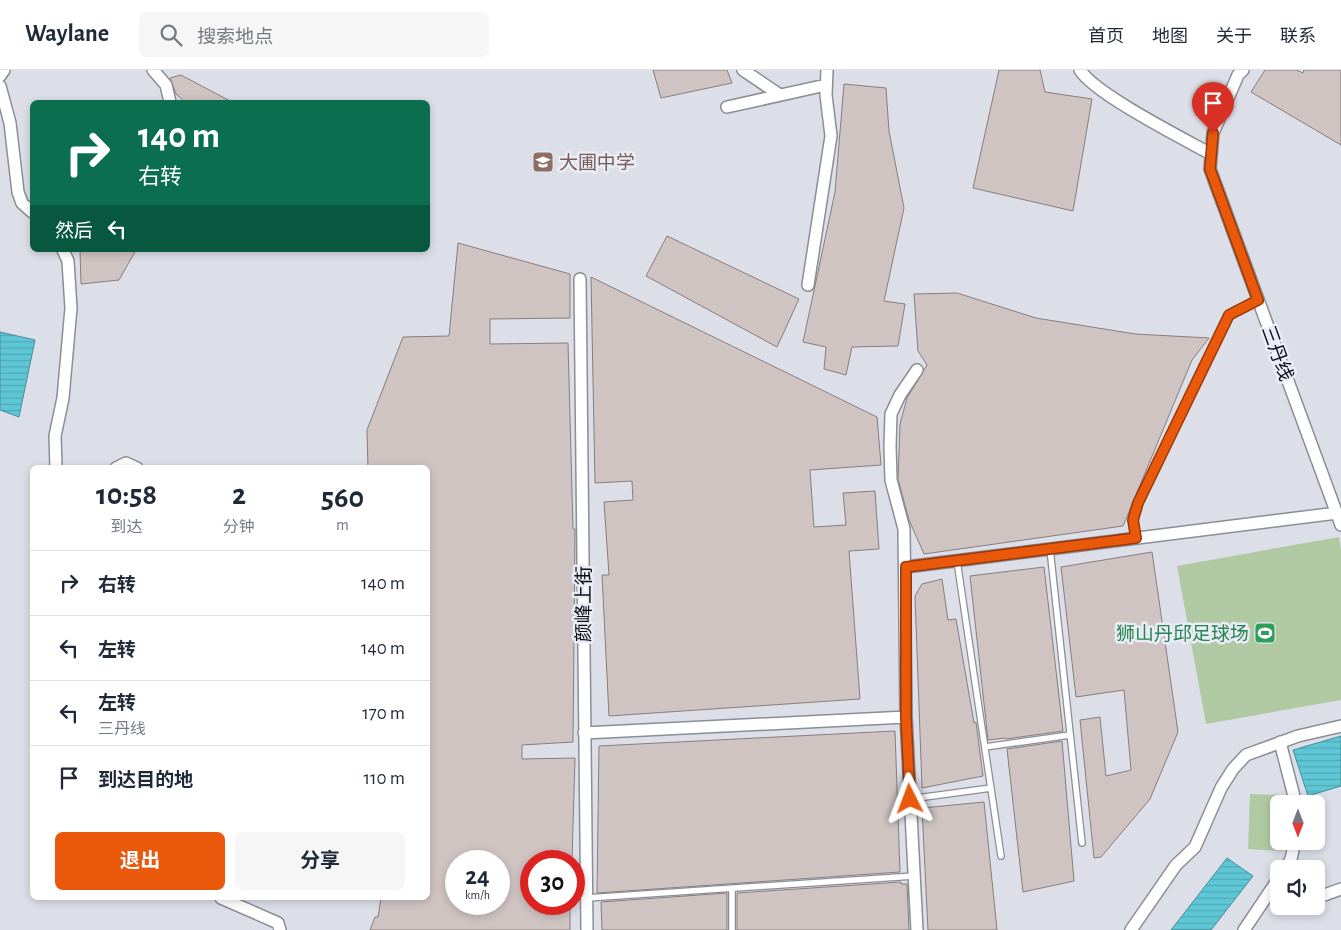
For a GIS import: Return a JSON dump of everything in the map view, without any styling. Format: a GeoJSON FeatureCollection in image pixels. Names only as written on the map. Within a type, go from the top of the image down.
{"type":"FeatureCollection","features":[{"type":"Feature","properties":{"kind":"street"},"geometry":{"type":"LineString","coordinates":[[0,76],[4,70]]}},
{"type":"Feature","properties":{"kind":"street"},"geometry":{"type":"LineString","coordinates":[[154,70],[166,85],[170,100]]}},
{"type":"Feature","properties":{"kind":"street"},"geometry":{"type":"LineString","coordinates":[[743,70],[780,95]]}},
{"type":"Feature","properties":{"kind":"street"},"geometry":{"type":"LineString","coordinates":[[808,285],[831,136],[826,85],[827,70]]}},
{"type":"Feature","properties":{"kind":"street"},"geometry":{"type":"LineString","coordinates":[[1080,70],[1083,76],[1113,98],[1211,154]]}},
{"type":"Feature","properties":{"kind":"street","name":"三丹线"},"geometry":{"type":"LineString","coordinates":[[1243,70],[1238,75],[1213,133],[1210,169],[1341,525]]}},
{"type":"Feature","properties":{"kind":"street"},"geometry":{"type":"LineString","coordinates":[[727,107],[826,85]]}},
{"type":"Feature","properties":{"kind":"street"},"geometry":{"type":"LineString","coordinates":[[0,86],[10,123],[18,192],[22,203],[30,210]]}},
{"type":"Feature","properties":{"kind":"street"},"geometry":{"type":"LineString","coordinates":[[56,465],[55,436],[64,398],[71,308],[68,261],[65,252]]}},
{"type":"Feature","properties":{"kind":"street","name":"颜峰上街"},"geometry":{"type":"LineString","coordinates":[[580,279],[584,733],[588,930]]}},
{"type":"Feature","properties":{"kind":"street"},"geometry":{"type":"LineString","coordinates":[[917,370],[900,395],[891,414],[891,480],[904,529],[906,567],[906,717],[917,930]]}},
{"type":"Feature","properties":{"kind":"street"},"geometry":{"type":"LineString","coordinates":[[906,567],[1337,513]]}},
{"type":"Feature","properties":{"kind":"street"},"geometry":{"type":"LineString","coordinates":[[584,733],[906,717]]}},
{"type":"Feature","properties":{"kind":"street"},"geometry":{"type":"LineString","coordinates":[[1131,930],[1176,865],[1195,847],[1221,788],[1233,769],[1246,755],[1280,742],[1341,726]]}},
{"type":"Feature","properties":{"kind":"street"},"geometry":{"type":"LineString","coordinates":[[1280,742],[1294,795]]}},
{"type":"Feature","properties":{"kind":"street"},"geometry":{"type":"LineString","coordinates":[[1325,895],[1341,889]]}},
{"type":"Feature","properties":{"kind":"street"},"geometry":{"type":"LineString","coordinates":[[1244,930],[1270,897]]}},
{"type":"Feature","properties":{"kind":"street"},"geometry":{"type":"LineString","coordinates":[[226,900],[278,923],[280,930]]}},
{"type":"Feature","properties":{"kind":"lane"},"geometry":{"type":"LineString","coordinates":[[1136,538],[1133,520],[1138,503],[1229,315],[1258,300]]}},
{"type":"Feature","properties":{"kind":"lane"},"geometry":{"type":"LineString","coordinates":[[1050,549],[1082,843]]}},
{"type":"Feature","properties":{"kind":"lane"},"geometry":{"type":"LineString","coordinates":[[957,560],[1002,856]]}},
{"type":"Feature","properties":{"kind":"lane"},"geometry":{"type":"LineString","coordinates":[[985,747],[1070,735]]}},
{"type":"Feature","properties":{"kind":"lane"},"geometry":{"type":"LineString","coordinates":[[910,799],[992,788]]}},
{"type":"Feature","properties":{"kind":"lane"},"geometry":{"type":"LineString","coordinates":[[587,898],[914,876]]}},
{"type":"Feature","properties":{"kind":"lane"},"geometry":{"type":"LineString","coordinates":[[732,888],[732,930]]}},
{"type":"Feature","properties":{"kind":"green space","name":"狮山丹邱足球场"},"geometry":{"type":"Polygon","coordinates":[[[1339,537],[1341,550],[1341,700],[1206,724],[1177,566],[1339,537]]]}},
{"type":"Feature","properties":{"kind":"green space"},"geometry":{"type":"Polygon","coordinates":[[[1250,794],[1285,795],[1270,795],[1270,850],[1282,851],[1248,849],[1250,794]]]}},
{"type":"Feature","properties":{"kind":"water"},"geometry":{"type":"Polygon","coordinates":[[[0,332],[35,340],[19,417],[0,410],[0,332]]]}},
{"type":"Feature","properties":{"kind":"water"},"geometry":{"type":"Polygon","coordinates":[[[1341,736],[1341,786],[1308,795],[1293,750],[1341,736]]]}},
{"type":"Feature","properties":{"kind":"water"},"geometry":{"type":"Polygon","coordinates":[[[1227,858],[1253,876],[1211,930],[1171,930],[1227,858]]]}},
{"type":"Feature","properties":{"kind":"building"},"geometry":{"type":"Polygon","coordinates":[[[653,70],[727,70],[732,83],[661,98],[653,70]]]}},
{"type":"Feature","properties":{"kind":"building"},"geometry":{"type":"Polygon","coordinates":[[[999,70],[1040,70],[1045,92],[1092,99],[1073,211],[973,188],[999,70]]]}},
{"type":"Feature","properties":{"kind":"building"},"geometry":{"type":"Polygon","coordinates":[[[1265,70],[1296,70],[1303,73],[1304,70],[1341,70],[1341,145],[1251,92],[1265,70]]]}},
{"type":"Feature","properties":{"kind":"building"},"geometry":{"type":"Polygon","coordinates":[[[181,75],[228,100],[183,100],[176,94],[170,78],[181,75]]]}},
{"type":"Feature","properties":{"kind":"building"},"geometry":{"type":"Polygon","coordinates":[[[844,84],[886,88],[889,131],[904,208],[884,301],[905,304],[898,346],[852,347],[846,375],[824,369],[826,347],[803,342],[835,192],[844,84]]]}},
{"type":"Feature","properties":{"kind":"building"},"geometry":{"type":"Polygon","coordinates":[[[667,236],[799,299],[777,347],[646,276],[667,236]]]}},
{"type":"Feature","properties":{"kind":"building"},"geometry":{"type":"Polygon","coordinates":[[[458,243],[570,274],[570,318],[490,319],[490,344],[568,343],[573,529],[575,529],[573,742],[522,745],[522,759],[575,758],[572,850],[520,850],[520,915],[570,915],[570,930],[370,930],[375,917],[378,917],[381,900],[430,900],[430,465],[368,465],[367,430],[403,337],[449,336],[458,243]]]}},
{"type":"Feature","properties":{"kind":"building"},"geometry":{"type":"Polygon","coordinates":[[[80,252],[135,252],[119,280],[81,284],[80,252]]]}},
{"type":"Feature","properties":{"kind":"building"},"geometry":{"type":"Polygon","coordinates":[[[591,277],[877,417],[881,465],[810,470],[814,527],[846,525],[843,493],[875,491],[879,549],[849,551],[860,699],[609,716],[602,575],[609,575],[604,502],[633,500],[632,481],[595,483],[591,277]]]}},
{"type":"Feature","properties":{"kind":"building"},"geometry":{"type":"Polygon","coordinates":[[[957,293],[1036,318],[1135,334],[1209,338],[1192,360],[1123,526],[924,554],[909,520],[898,479],[900,424],[907,398],[927,365],[918,351],[914,294],[957,293]]]}},
{"type":"Feature","properties":{"kind":"building"},"geometry":{"type":"Polygon","coordinates":[[[1152,552],[1178,732],[1150,799],[1101,857],[1094,858],[1080,720],[1100,717],[1106,776],[1131,770],[1124,690],[1076,697],[1061,567],[1152,552]]]}},
{"type":"Feature","properties":{"kind":"building"},"geometry":{"type":"Polygon","coordinates":[[[1044,567],[1063,731],[988,740],[970,576],[1044,567]]]}},
{"type":"Feature","properties":{"kind":"building"},"geometry":{"type":"Polygon","coordinates":[[[942,579],[948,620],[956,619],[974,723],[976,722],[983,776],[922,788],[915,596],[922,584],[942,579]]]}},
{"type":"Feature","properties":{"kind":"building"},"geometry":{"type":"Polygon","coordinates":[[[895,731],[900,872],[597,893],[599,746],[895,731]]]}},
{"type":"Feature","properties":{"kind":"building"},"geometry":{"type":"Polygon","coordinates":[[[1062,741],[1074,881],[1023,892],[1007,749],[1062,741]]]}},
{"type":"Feature","properties":{"kind":"building"},"geometry":{"type":"Polygon","coordinates":[[[984,802],[997,930],[928,930],[922,808],[984,802]]]}},
{"type":"Feature","properties":{"kind":"building"},"geometry":{"type":"Polygon","coordinates":[[[901,882],[901,884],[907,884],[909,930],[737,930],[737,893],[901,882]]]}},
{"type":"Feature","properties":{"kind":"building"},"geometry":{"type":"Polygon","coordinates":[[[727,893],[727,930],[602,930],[601,902],[727,893]]]}},
{"type":"Feature","properties":{"kind":"place","name":"大圃中学"},"geometry":{"type":"Point","coordinates":[543,162]}},
{"type":"Feature","properties":{"kind":"place","name":"狮山丹邱足球场"},"geometry":{"type":"Point","coordinates":[1265,633]}},
{"type":"Feature","properties":{"kind":"route"},"geometry":{"type":"LineString","coordinates":[[910,799],[906,717],[906,567],[1136,538],[1133,520],[1138,503],[1229,315],[1258,300],[1210,169],[1213,133]]}}]}
